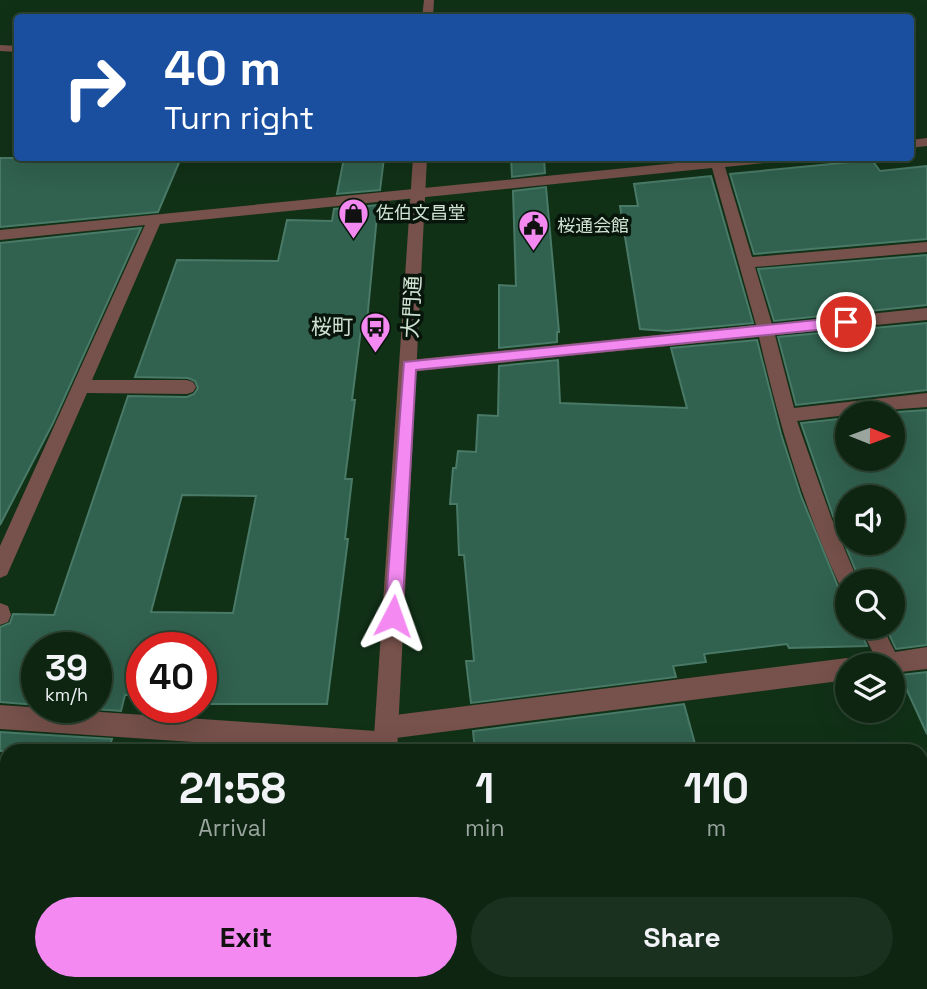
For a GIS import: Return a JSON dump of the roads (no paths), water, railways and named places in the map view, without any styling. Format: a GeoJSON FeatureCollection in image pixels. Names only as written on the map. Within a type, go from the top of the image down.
{"type":"FeatureCollection","features":[{"type":"Feature","properties":{"kind":"street","name":"大門通"},"geometry":{"type":"LineString","coordinates":[[386,740],[420,161]]}},
{"type":"Feature","properties":{"kind":"street"},"geometry":{"type":"LineString","coordinates":[[0,235],[739,161]]}},
{"type":"Feature","properties":{"kind":"street"},"geometry":{"type":"LineString","coordinates":[[717,163],[766,330],[790,429],[821,517],[843,569]]}},
{"type":"Feature","properties":{"kind":"street"},"geometry":{"type":"LineString","coordinates":[[0,569],[155,219]]}},
{"type":"Feature","properties":{"kind":"street"},"geometry":{"type":"LineString","coordinates":[[746,263],[927,247]]}},
{"type":"Feature","properties":{"kind":"street"},"geometry":{"type":"LineString","coordinates":[[409,366],[927,314]]}},
{"type":"Feature","properties":{"kind":"street"},"geometry":{"type":"LineString","coordinates":[[82,386],[187,387]]}},
{"type":"Feature","properties":{"kind":"street"},"geometry":{"type":"LineString","coordinates":[[788,415],[927,400]]}},
{"type":"Feature","properties":{"kind":"street"},"geometry":{"type":"LineString","coordinates":[[905,661],[927,658]]}},
{"type":"Feature","properties":{"kind":"street"},"geometry":{"type":"LineString","coordinates":[[0,717],[386,740],[835,670]]}},
{"type":"Feature","properties":{"kind":"place","name":"佐伯文昌堂"},"geometry":{"type":"Point","coordinates":[353,240]}},
{"type":"Feature","properties":{"kind":"place","name":"桜通会館"},"geometry":{"type":"Point","coordinates":[534,253]}},
{"type":"Feature","properties":{"kind":"place","name":"桜町"},"geometry":{"type":"Point","coordinates":[376,354]}}]}
